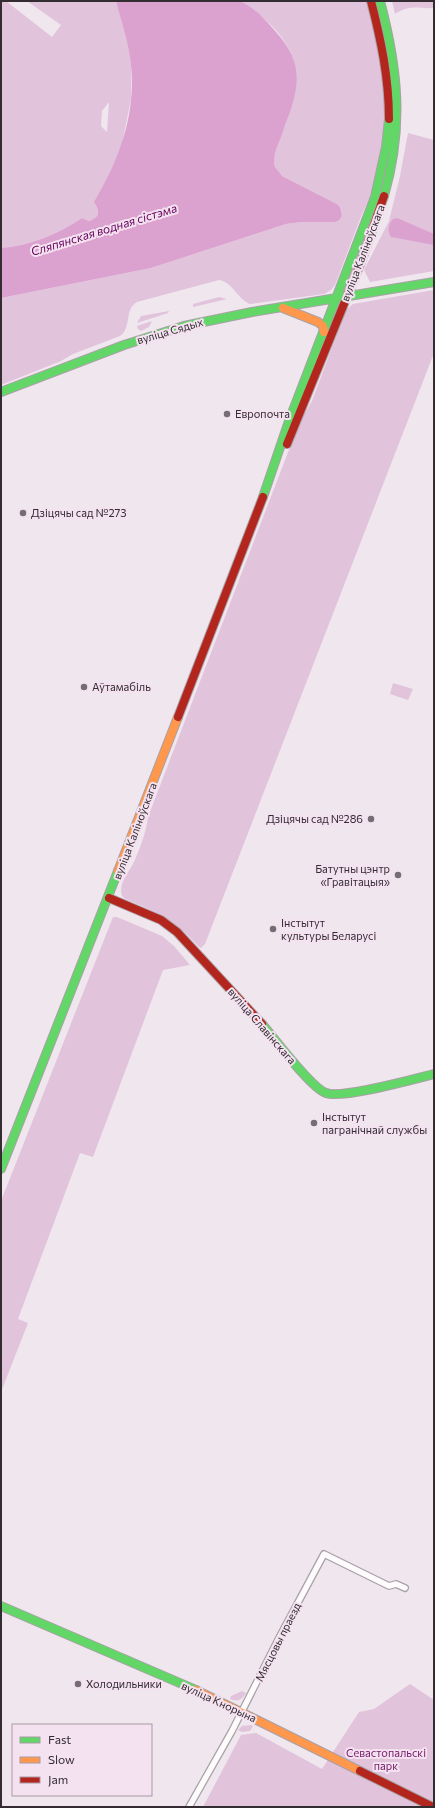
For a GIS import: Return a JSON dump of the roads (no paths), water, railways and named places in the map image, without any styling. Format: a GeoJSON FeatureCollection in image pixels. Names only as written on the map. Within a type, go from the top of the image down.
{"type":"FeatureCollection","features":[{"type":"Feature","properties":{"kind":"main road","name":"вуліца Каліноўскага"},"geometry":{"type":"LineString","coordinates":[[1,1169],[109,898],[265,492],[289,421],[377,192],[384,163],[390,124],[386,67],[372,1]]}},
{"type":"Feature","properties":{"kind":"main road","name":"вуліца Каліноўскага"},"geometry":{"type":"LineString","coordinates":[[265,492],[312,386],[383,201],[395,144],[398,98],[392,44],[380,1]]}},
{"type":"Feature","properties":{"kind":"main road","name":"вуліца Сядых"},"geometry":{"type":"LineString","coordinates":[[1,392],[146,337],[214,319],[434,282]]}},
{"type":"Feature","properties":{"kind":"main road"},"geometry":{"type":"LineString","coordinates":[[280,308],[318,322],[324,328],[324,333]]}},
{"type":"Feature","properties":{"kind":"main road","name":"вуліца Славінскага"},"geometry":{"type":"LineString","coordinates":[[109,898],[161,920],[177,932],[249,1009],[312,1083],[322,1092],[331,1094],[348,1093],[434,1074]]}},
{"type":"Feature","properties":{"kind":"main road","name":"вуліца Кнорына"},"geometry":{"type":"LineString","coordinates":[[1,1606],[200,1692],[433,1807]]}},
{"type":"Feature","properties":{"kind":"street","name":"Мясцовы праезд"},"geometry":{"type":"LineString","coordinates":[[189,1807],[242,1712],[324,1554],[390,1586],[396,1584],[405,1588]]}},
{"type":"Feature","properties":{"kind":"water","name":"Сляпянская водная сістэма"},"geometry":{"type":"Polygon","coordinates":[[[116,1],[239,1],[255,10],[264,18],[287,45],[293,58],[296,71],[295,96],[275,152],[275,167],[282,176],[337,204],[342,214],[341,217],[335,222],[301,222],[286,224],[151,268],[1,298],[1,248],[33,242],[53,234],[82,218],[89,221],[93,220],[97,216],[98,211],[94,202],[113,166],[120,148],[130,111],[132,91],[132,71],[129,51],[116,1]]]}},
{"type":"Feature","properties":{"kind":"water"},"geometry":{"type":"Polygon","coordinates":[[[397,218],[434,234],[434,245],[391,237],[389,225],[393,219],[397,218]]]}},
{"type":"Feature","properties":{"kind":"place","name":"Европочта"},"geometry":{"type":"Point","coordinates":[227,414]}},
{"type":"Feature","properties":{"kind":"place","name":"Дзіцячы сад №273"},"geometry":{"type":"Point","coordinates":[23,513]}},
{"type":"Feature","properties":{"kind":"place","name":"Аўтамабіль"},"geometry":{"type":"Point","coordinates":[84,687]}},
{"type":"Feature","properties":{"kind":"place","name":"Дзіцячы сад №286"},"geometry":{"type":"Point","coordinates":[371,819]}},
{"type":"Feature","properties":{"kind":"place","name":"Батутны цэнтр «Гравітацыя»"},"geometry":{"type":"Point","coordinates":[398,875]}},
{"type":"Feature","properties":{"kind":"place","name":"Інстытут культуры Беларусі"},"geometry":{"type":"Point","coordinates":[273,929]}},
{"type":"Feature","properties":{"kind":"place","name":"Інстытут пагранічнай службы"},"geometry":{"type":"Point","coordinates":[314,1123]}},
{"type":"Feature","properties":{"kind":"place","name":"Холодильники"},"geometry":{"type":"Point","coordinates":[78,1684]}},
{"type":"Feature","properties":{"kind":"park label","name":"Севастопальскі парк"},"geometry":{"type":"Point","coordinates":[386,1759]}}]}
